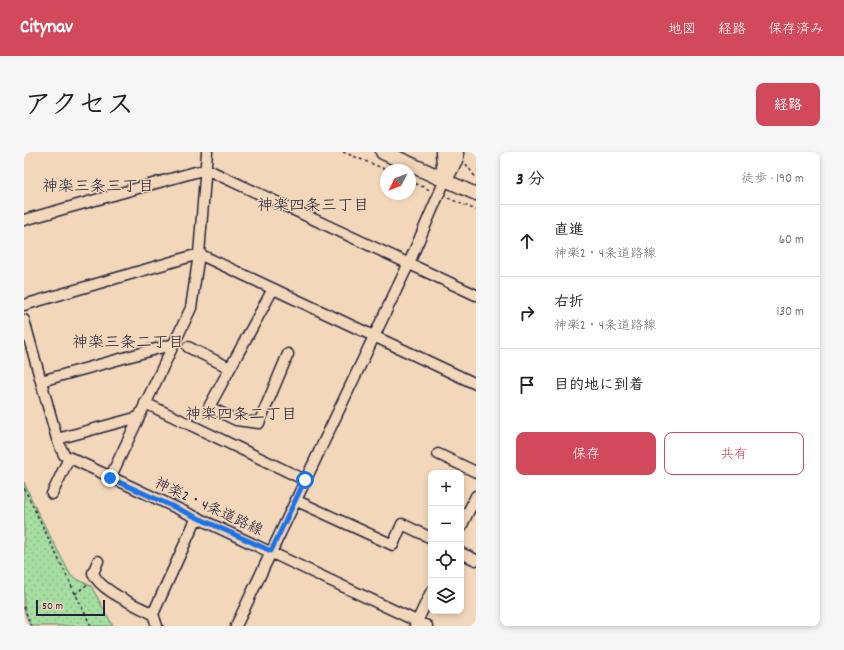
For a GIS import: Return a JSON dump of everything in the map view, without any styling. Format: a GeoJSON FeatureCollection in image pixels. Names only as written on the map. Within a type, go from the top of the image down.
{"type":"FeatureCollection","features":[{"type":"Feature","properties":{"kind":"highway"},"geometry":{"type":"LineString","coordinates":[[383,152],[445,180]]}},
{"type":"Feature","properties":{"kind":"highway"},"geometry":{"type":"LineString","coordinates":[[443,152],[445,180]]}},
{"type":"Feature","properties":{"kind":"highway"},"geometry":{"type":"LineString","coordinates":[[445,180],[456,158],[456,152]]}},
{"type":"Feature","properties":{"kind":"main road"},"geometry":{"type":"LineString","coordinates":[[445,180],[476,194]]}},
{"type":"Feature","properties":{"kind":"street"},"geometry":{"type":"LineString","coordinates":[[110,478],[192,308],[199,254],[207,152]]}},
{"type":"Feature","properties":{"kind":"street"},"geometry":{"type":"LineString","coordinates":[[24,220],[206,169],[476,295]]}},
{"type":"Feature","properties":{"kind":"street","name":"神楽2・4条道路線"},"geometry":{"type":"LineString","coordinates":[[69,458],[271,551],[409,263],[445,180]]}},
{"type":"Feature","properties":{"kind":"street"},"geometry":{"type":"LineString","coordinates":[[24,304],[199,254],[476,384]]}},
{"type":"Feature","properties":{"kind":"street"},"geometry":{"type":"LineString","coordinates":[[273,288],[209,407],[236,420],[259,423],[288,354]]}},
{"type":"Feature","properties":{"kind":"street"},"geometry":{"type":"LineString","coordinates":[[24,320],[57,439],[64,455],[69,458],[52,494]]}},
{"type":"Feature","properties":{"kind":"street"},"geometry":{"type":"LineString","coordinates":[[42,381],[174,344]]}},
{"type":"Feature","properties":{"kind":"street"},"geometry":{"type":"LineString","coordinates":[[188,347],[230,368]]}},
{"type":"Feature","properties":{"kind":"street"},"geometry":{"type":"LineString","coordinates":[[145,403],[305,480]]}},
{"type":"Feature","properties":{"kind":"street"},"geometry":{"type":"LineString","coordinates":[[57,439],[139,417]]}},
{"type":"Feature","properties":{"kind":"street"},"geometry":{"type":"LineString","coordinates":[[438,454],[476,472]]}},
{"type":"Feature","properties":{"kind":"street"},"geometry":{"type":"LineString","coordinates":[[464,521],[476,496]]}},
{"type":"Feature","properties":{"kind":"street"},"geometry":{"type":"LineString","coordinates":[[295,500],[393,545],[402,524],[428,537]]}},
{"type":"Feature","properties":{"kind":"street"},"geometry":{"type":"LineString","coordinates":[[157,626],[153,614],[197,517]]}},
{"type":"Feature","properties":{"kind":"street"},"geometry":{"type":"LineString","coordinates":[[237,626],[271,551],[416,624],[427,626]]}},
{"type":"Feature","properties":{"kind":"street"},"geometry":{"type":"LineString","coordinates":[[464,554],[476,560]]}},
{"type":"Feature","properties":{"kind":"street"},"geometry":{"type":"LineString","coordinates":[[98,561],[93,573],[96,580],[103,587],[153,614]]}},
{"type":"Feature","properties":{"kind":"street"},"geometry":{"type":"LineString","coordinates":[[416,624],[428,598]]}},
{"type":"Feature","properties":{"kind":"path"},"geometry":{"type":"LineString","coordinates":[[343,152],[380,167]]}},
{"type":"Feature","properties":{"kind":"path"},"geometry":{"type":"LineString","coordinates":[[466,164],[476,178]]}},
{"type":"Feature","properties":{"kind":"path"},"geometry":{"type":"LineString","coordinates":[[24,488],[91,626]]}},
{"type":"Feature","properties":{"kind":"path"},"geometry":{"type":"LineString","coordinates":[[75,594],[88,584]]}},
{"type":"Feature","properties":{"kind":"path"},"geometry":{"type":"LineString","coordinates":[[24,607],[32,626]]}},
{"type":"Feature","properties":{"kind":"green space"},"geometry":{"type":"Polygon","coordinates":[[[24,482],[36,509],[71,576],[91,586],[113,626],[30,626],[24,610],[24,482]]]}},
{"type":"Feature","properties":{"kind":"district","name":"神楽三条三丁目"},"geometry":{"type":"Point","coordinates":[98,185]}},
{"type":"Feature","properties":{"kind":"district","name":"神楽四条三丁目"},"geometry":{"type":"Point","coordinates":[313,204]}},
{"type":"Feature","properties":{"kind":"district","name":"神楽三条二丁目"},"geometry":{"type":"Point","coordinates":[128,341]}},
{"type":"Feature","properties":{"kind":"district","name":"神楽四条二丁目"},"geometry":{"type":"Point","coordinates":[241,413]}},
{"type":"Feature","properties":{"kind":"route"},"geometry":{"type":"LineString","coordinates":[[110,478],[271,551],[305,480]]}}]}
